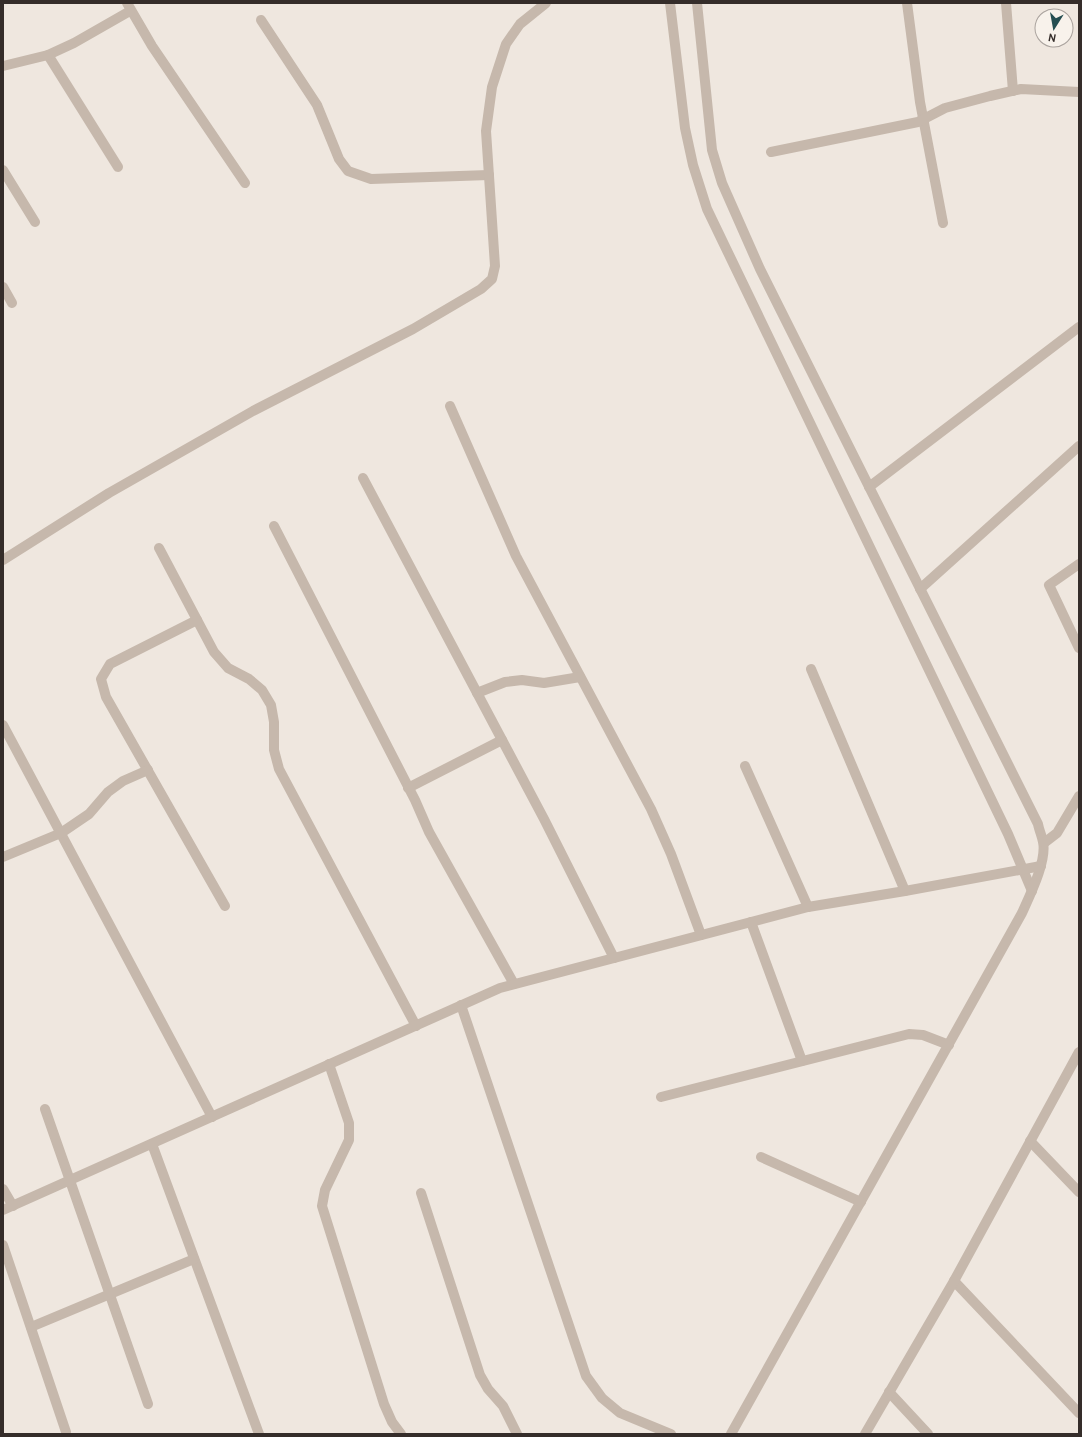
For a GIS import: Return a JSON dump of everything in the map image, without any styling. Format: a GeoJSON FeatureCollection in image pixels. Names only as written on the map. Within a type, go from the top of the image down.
{"type":"FeatureCollection","features":[{"type":"Feature","properties":{"kind":"street"},"geometry":{"type":"LineString","coordinates":[[3,560],[109,492],[253,411],[413,329],[481,289],[492,279],[495,266],[486,131],[492,87],[506,44],[520,24],[546,3]]}},
{"type":"Feature","properties":{"kind":"street"},"geometry":{"type":"LineString","coordinates":[[670,3],[684,128],[693,165],[707,209],[1008,834],[1032,891]]}},
{"type":"Feature","properties":{"kind":"street"},"geometry":{"type":"LineString","coordinates":[[697,3],[712,150],[722,183],[760,269],[1038,824],[1044,843],[1041,866],[1022,913],[732,1434]]}},
{"type":"Feature","properties":{"kind":"street"},"geometry":{"type":"LineString","coordinates":[[907,3],[923,119],[943,223]]}},
{"type":"Feature","properties":{"kind":"street"},"geometry":{"type":"LineString","coordinates":[[1006,3],[1014,91]]}},
{"type":"Feature","properties":{"kind":"street"},"geometry":{"type":"LineString","coordinates":[[3,66],[48,55],[74,43],[129,7],[152,46],[245,183]]}},
{"type":"Feature","properties":{"kind":"street"},"geometry":{"type":"LineString","coordinates":[[261,20],[317,105],[339,159],[348,171],[371,179],[489,175]]}},
{"type":"Feature","properties":{"kind":"street"},"geometry":{"type":"LineString","coordinates":[[48,55],[118,167]]}},
{"type":"Feature","properties":{"kind":"street"},"geometry":{"type":"LineString","coordinates":[[771,152],[918,122],[945,108],[1021,89],[1079,92]]}},
{"type":"Feature","properties":{"kind":"street"},"geometry":{"type":"LineString","coordinates":[[3,170],[35,222]]}},
{"type":"Feature","properties":{"kind":"street"},"geometry":{"type":"LineString","coordinates":[[3,287],[12,303]]}},
{"type":"Feature","properties":{"kind":"street"},"geometry":{"type":"LineString","coordinates":[[869,487],[1079,328]]}},
{"type":"Feature","properties":{"kind":"street"},"geometry":{"type":"LineString","coordinates":[[450,406],[516,556],[650,809],[671,854],[701,935]]}},
{"type":"Feature","properties":{"kind":"street"},"geometry":{"type":"LineString","coordinates":[[920,589],[1079,446]]}},
{"type":"Feature","properties":{"kind":"street"},"geometry":{"type":"LineString","coordinates":[[363,478],[544,819],[614,958]]}},
{"type":"Feature","properties":{"kind":"street"},"geometry":{"type":"LineString","coordinates":[[274,526],[429,832],[514,984]]}},
{"type":"Feature","properties":{"kind":"street"},"geometry":{"type":"LineString","coordinates":[[159,548],[214,652],[228,668],[249,678],[262,690],[271,705],[274,722],[274,750],[279,769],[416,1026]]}},
{"type":"Feature","properties":{"kind":"street"},"geometry":{"type":"LineString","coordinates":[[1079,564],[1049,585],[1079,648]]}},
{"type":"Feature","properties":{"kind":"street"},"geometry":{"type":"LineString","coordinates":[[197,620],[110,664],[101,679],[106,697],[225,906]]}},
{"type":"Feature","properties":{"kind":"street"},"geometry":{"type":"LineString","coordinates":[[811,669],[905,891]]}},
{"type":"Feature","properties":{"kind":"street"},"geometry":{"type":"LineString","coordinates":[[478,693],[505,682],[522,680],[544,683],[580,677]]}},
{"type":"Feature","properties":{"kind":"street"},"geometry":{"type":"LineString","coordinates":[[3,725],[212,1117]]}},
{"type":"Feature","properties":{"kind":"street"},"geometry":{"type":"LineString","coordinates":[[408,788],[502,740]]}},
{"type":"Feature","properties":{"kind":"street"},"geometry":{"type":"LineString","coordinates":[[745,766],[808,907]]}},
{"type":"Feature","properties":{"kind":"street"},"geometry":{"type":"LineString","coordinates":[[3,857],[61,833],[89,814],[108,792],[123,780],[148,770]]}},
{"type":"Feature","properties":{"kind":"street"},"geometry":{"type":"LineString","coordinates":[[1044,843],[1057,833],[1079,796]]}},
{"type":"Feature","properties":{"kind":"street"},"geometry":{"type":"LineString","coordinates":[[3,1189],[8,1208],[500,988],[808,907],[1041,866]]}},
{"type":"Feature","properties":{"kind":"street"},"geometry":{"type":"LineString","coordinates":[[751,922],[802,1061]]}},
{"type":"Feature","properties":{"kind":"street"},"geometry":{"type":"LineString","coordinates":[[461,1005],[586,1376],[602,1398],[620,1413],[671,1434]]}},
{"type":"Feature","properties":{"kind":"street"},"geometry":{"type":"LineString","coordinates":[[661,1098],[909,1034],[923,1036],[949,1045]]}},
{"type":"Feature","properties":{"kind":"street"},"geometry":{"type":"LineString","coordinates":[[865,1434],[954,1281],[1079,1052]]}},
{"type":"Feature","properties":{"kind":"street"},"geometry":{"type":"LineString","coordinates":[[329,1064],[349,1123],[349,1140],[324,1190],[322,1206],[384,1404],[392,1422],[401,1434]]}},
{"type":"Feature","properties":{"kind":"street"},"geometry":{"type":"LineString","coordinates":[[44,1109],[148,1404]]}},
{"type":"Feature","properties":{"kind":"street"},"geometry":{"type":"LineString","coordinates":[[1030,1141],[1079,1192]]}},
{"type":"Feature","properties":{"kind":"street"},"geometry":{"type":"LineString","coordinates":[[152,1144],[259,1434]]}},
{"type":"Feature","properties":{"kind":"street"},"geometry":{"type":"LineString","coordinates":[[762,1157],[861,1202]]}},
{"type":"Feature","properties":{"kind":"street"},"geometry":{"type":"LineString","coordinates":[[421,1193],[480,1376],[488,1389],[503,1406],[517,1434]]}},
{"type":"Feature","properties":{"kind":"street"},"geometry":{"type":"LineString","coordinates":[[3,1245],[66,1432]]}},
{"type":"Feature","properties":{"kind":"street"},"geometry":{"type":"LineString","coordinates":[[31,1327],[194,1259]]}},
{"type":"Feature","properties":{"kind":"street"},"geometry":{"type":"LineString","coordinates":[[954,1281],[1079,1413]]}},
{"type":"Feature","properties":{"kind":"street"},"geometry":{"type":"LineString","coordinates":[[889,1392],[928,1434]]}}]}
